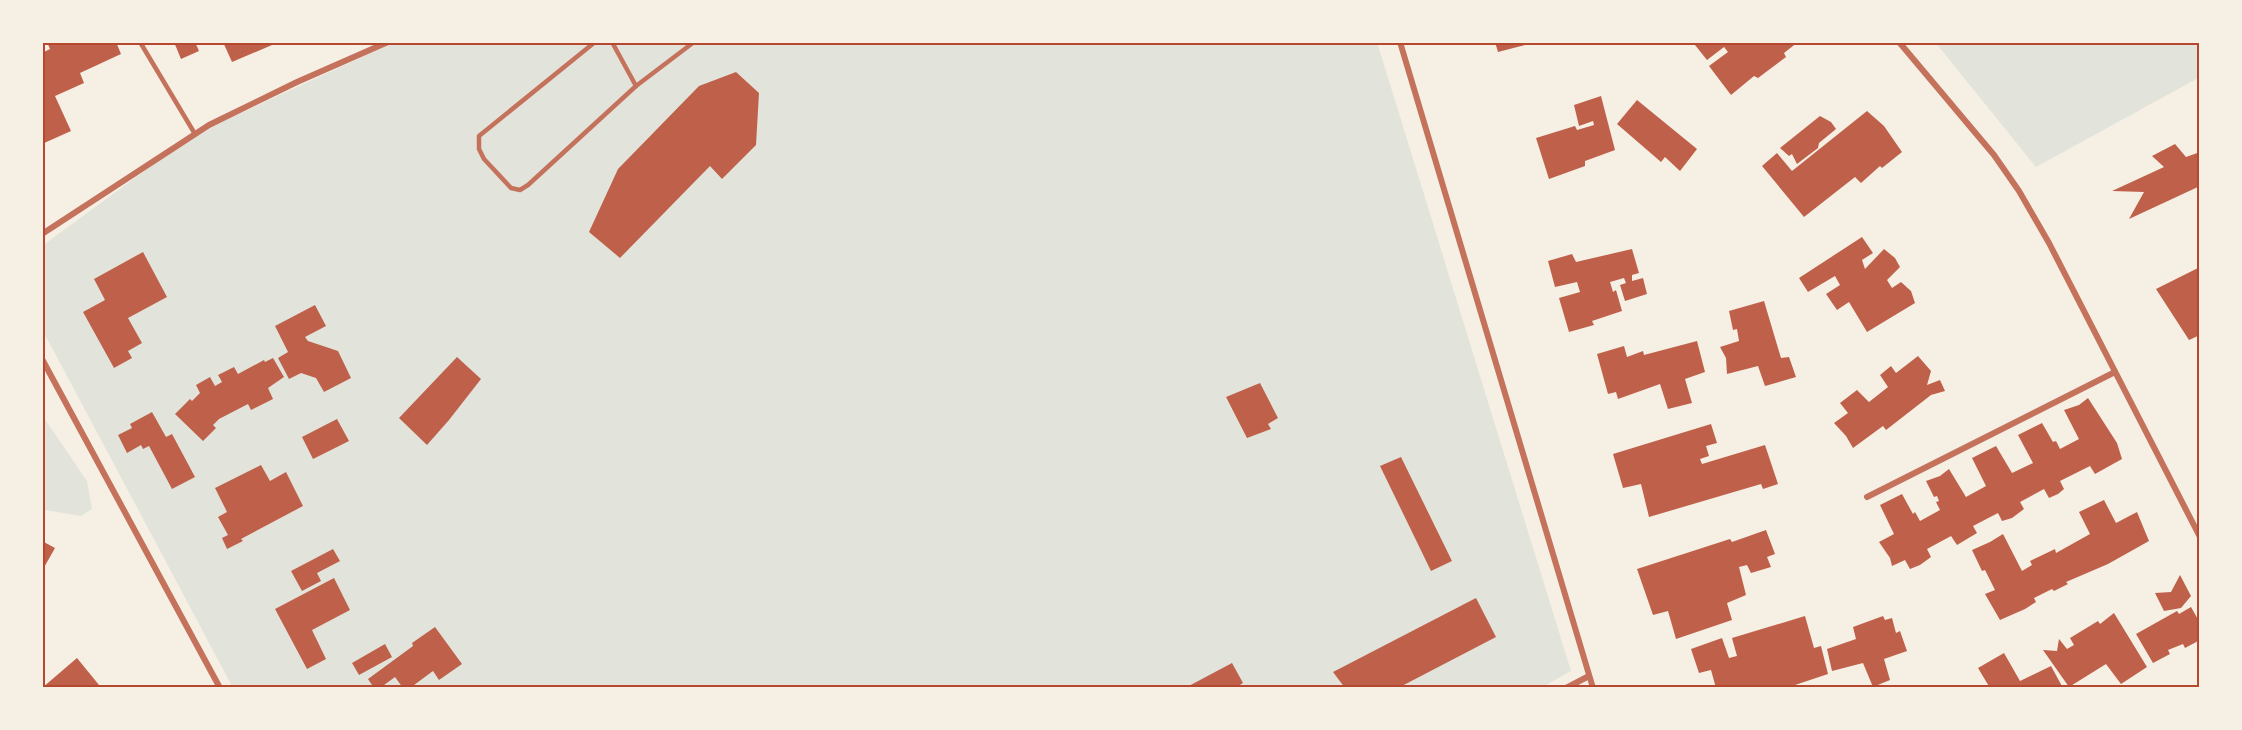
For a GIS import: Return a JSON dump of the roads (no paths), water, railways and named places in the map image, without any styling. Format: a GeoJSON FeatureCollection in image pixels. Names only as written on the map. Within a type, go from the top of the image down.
{"type":"FeatureCollection","features":[{"type":"Feature","properties":{"kind":"street"},"geometry":{"type":"LineString","coordinates":[[42,234],[195,134],[247,106],[388,42]]}},
{"type":"Feature","properties":{"kind":"street"},"geometry":{"type":"LineString","coordinates":[[1400,42],[1593,688]]}},
{"type":"Feature","properties":{"kind":"street"},"geometry":{"type":"LineString","coordinates":[[1899,42],[2014,183],[2049,243],[2200,537]]}},
{"type":"Feature","properties":{"kind":"street"},"geometry":{"type":"LineString","coordinates":[[42,359],[220,688]]}},
{"type":"Feature","properties":{"kind":"street"},"geometry":{"type":"LineString","coordinates":[[1867,497],[2115,372]]}},
{"type":"Feature","properties":{"kind":"street"},"geometry":{"type":"LineString","coordinates":[[1566,688],[1589,676]]}},
{"type":"Feature","properties":{"kind":"lane"},"geometry":{"type":"LineString","coordinates":[[140,42],[195,134]]}},
{"type":"Feature","properties":{"kind":"lane"},"geometry":{"type":"LineString","coordinates":[[595,42],[479,136],[479,149],[484,159],[511,188],[520,190],[528,185],[636,86],[694,42]]}},
{"type":"Feature","properties":{"kind":"lane"},"geometry":{"type":"LineString","coordinates":[[612,42],[636,86]]}}]}
